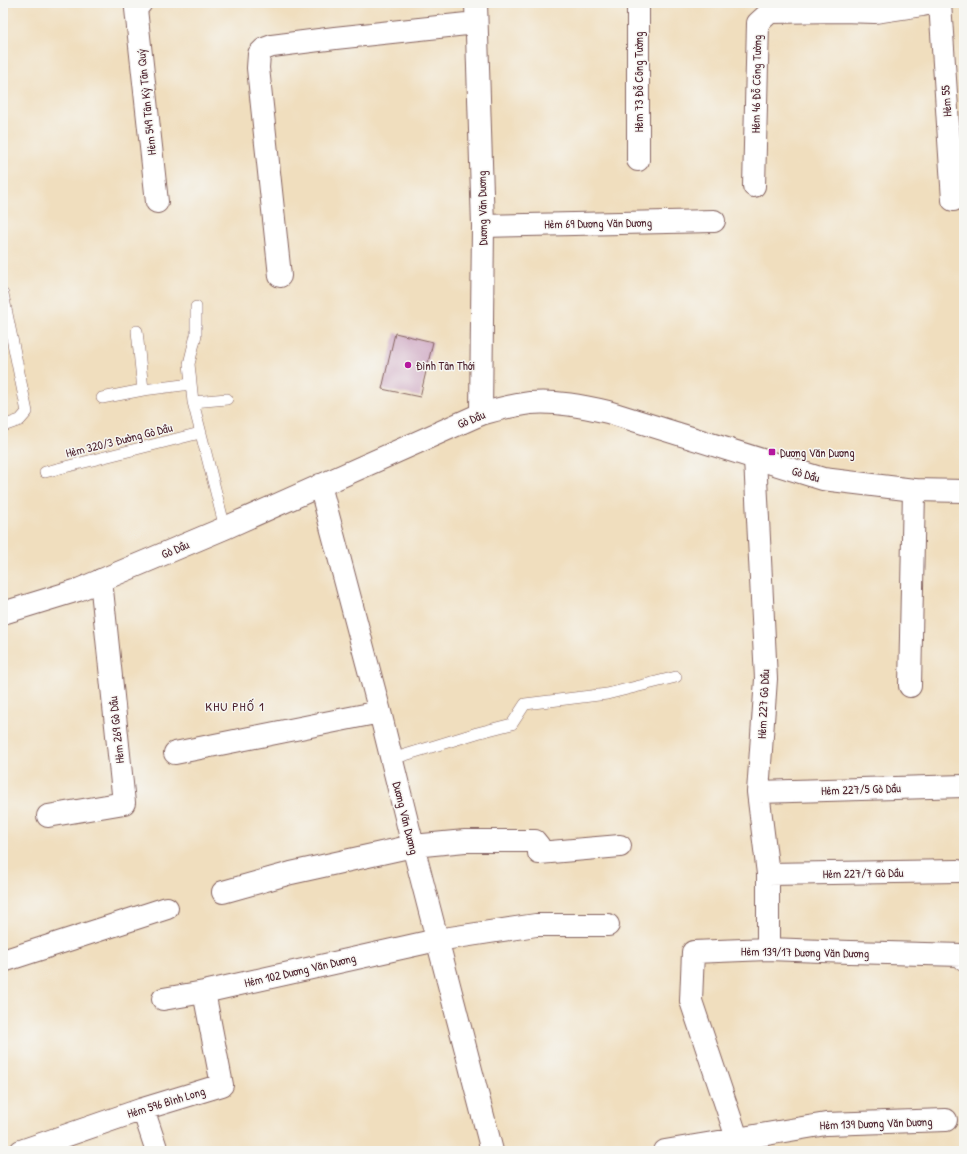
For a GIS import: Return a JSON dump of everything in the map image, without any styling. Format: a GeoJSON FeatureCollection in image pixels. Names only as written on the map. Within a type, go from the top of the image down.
{"type":"FeatureCollection","features":[{"type":"Feature","properties":{"kind":"street","name":"Hẻm 549 Tân Kỳ Tân Quý"},"geometry":{"type":"LineString","coordinates":[[141,3],[136,9],[157,202]]}},
{"type":"Feature","properties":{"kind":"street","name":"Hẻm 73 Đỗ Công Tường"},"geometry":{"type":"LineString","coordinates":[[638,3],[638,160]]}},
{"type":"Feature","properties":{"kind":"street","name":"Hẻm 46 Đỗ Công Tường"},"geometry":{"type":"LineString","coordinates":[[754,186],[758,23],[770,12],[837,7],[875,12],[931,3]]}},
{"type":"Feature","properties":{"kind":"street","name":"Hẻm 55"},"geometry":{"type":"LineString","coordinates":[[940,3],[953,200]]}},
{"type":"Feature","properties":{"kind":"street","name":"Dương Văn Dương"},"geometry":{"type":"LineString","coordinates":[[476,13],[483,226],[482,414]]}},
{"type":"Feature","properties":{"kind":"street"},"geometry":{"type":"LineString","coordinates":[[280,276],[258,68],[259,54],[264,49],[272,46],[335,38],[476,13]]}},
{"type":"Feature","properties":{"kind":"street","name":"Hẻm 69 Dương Văn Dương"},"geometry":{"type":"LineString","coordinates":[[483,226],[714,221]]}},
{"type":"Feature","properties":{"kind":"street","name":"Gò Dầu"},"geometry":{"type":"LineString","coordinates":[[3,612],[78,590],[225,528],[482,414],[506,407],[531,403],[556,403],[582,406],[608,412],[823,480],[914,490],[964,491]]}},
{"type":"Feature","properties":{"kind":"street","name":"Hẻm 227 Gò Dầu"},"geometry":{"type":"LineString","coordinates":[[755,459],[766,679],[758,792],[768,874],[768,949]]}},
{"type":"Feature","properties":{"kind":"street","name":"Dương Văn Dương"},"geometry":{"type":"LineString","coordinates":[[320,485],[380,712],[492,1151]]}},
{"type":"Feature","properties":{"kind":"street"},"geometry":{"type":"LineString","coordinates":[[910,686],[914,490]]}},
{"type":"Feature","properties":{"kind":"street","name":"Hẻm 269 Gò Dầu"},"geometry":{"type":"LineString","coordinates":[[48,816],[124,803],[101,580]]}},
{"type":"Feature","properties":{"kind":"street"},"geometry":{"type":"LineString","coordinates":[[175,753],[380,712]]}},
{"type":"Feature","properties":{"kind":"street","name":"Hẻm 227/5 Gò Dầu"},"geometry":{"type":"LineString","coordinates":[[758,792],[964,786]]}},
{"type":"Feature","properties":{"kind":"street"},"geometry":{"type":"LineString","coordinates":[[223,892],[291,873],[413,846],[465,841],[535,841],[539,846],[539,853],[620,846]]}},
{"type":"Feature","properties":{"kind":"street","name":"Hẻm 227/7 Gò Dầu"},"geometry":{"type":"LineString","coordinates":[[768,874],[958,871]]}},
{"type":"Feature","properties":{"kind":"street"},"geometry":{"type":"LineString","coordinates":[[3,961],[167,908]]}},
{"type":"Feature","properties":{"kind":"street","name":"Hẻm 102 Dương Văn Dương"},"geometry":{"type":"LineString","coordinates":[[163,999],[204,992],[437,940],[536,925],[608,925]]}},
{"type":"Feature","properties":{"kind":"street","name":"Hẻm 139/17 Dương Văn Dương"},"geometry":{"type":"LineString","coordinates":[[738,1145],[691,1001],[693,952],[768,949],[962,955],[964,959]]}},
{"type":"Feature","properties":{"kind":"street","name":"Hẻm 596 Bình Long"},"geometry":{"type":"LineString","coordinates":[[21,1151],[143,1109],[222,1085],[204,992]]}},
{"type":"Feature","properties":{"kind":"street"},"geometry":{"type":"LineString","coordinates":[[143,1109],[157,1151]]}},
{"type":"Feature","properties":{"kind":"street","name":"Hẻm 139 Dương Văn Dương"},"geometry":{"type":"LineString","coordinates":[[665,1151],[738,1145],[826,1124],[946,1120]]}},
{"type":"Feature","properties":{"kind":"lane"},"geometry":{"type":"LineString","coordinates":[[3,294],[27,412],[20,420],[3,426]]}},
{"type":"Feature","properties":{"kind":"lane"},"geometry":{"type":"LineString","coordinates":[[196,307],[196,335],[189,364],[193,402],[225,528]]}},
{"type":"Feature","properties":{"kind":"lane"},"geometry":{"type":"LineString","coordinates":[[137,331],[143,390]]}},
{"type":"Feature","properties":{"kind":"lane"},"geometry":{"type":"LineString","coordinates":[[102,398],[143,390],[191,384]]}},
{"type":"Feature","properties":{"kind":"lane"},"geometry":{"type":"LineString","coordinates":[[193,402],[227,399]]}},
{"type":"Feature","properties":{"kind":"lane","name":"Hẻm 320/3 Đường Gò Dầu"},"geometry":{"type":"LineString","coordinates":[[44,472],[200,432]]}},
{"type":"Feature","properties":{"kind":"lane"},"geometry":{"type":"LineString","coordinates":[[392,759],[512,724],[525,704],[606,694],[676,677]]}},
{"type":"Feature","properties":{"kind":"building","name":"Đình Tân Thới"},"geometry":{"type":"Polygon","coordinates":[[[395,333],[433,342],[420,397],[382,389],[395,333]]]}},
{"type":"Feature","properties":{"kind":"place","name":"Đình Tân Thới"},"geometry":{"type":"Point","coordinates":[408,365]}},
{"type":"Feature","properties":{"kind":"place","name":"Dương Văn Dương"},"geometry":{"type":"Point","coordinates":[772,452]}},
{"type":"Feature","properties":{"kind":"district","name":"KHU PHỐ 1"},"geometry":{"type":"Point","coordinates":[235,706]}}]}
